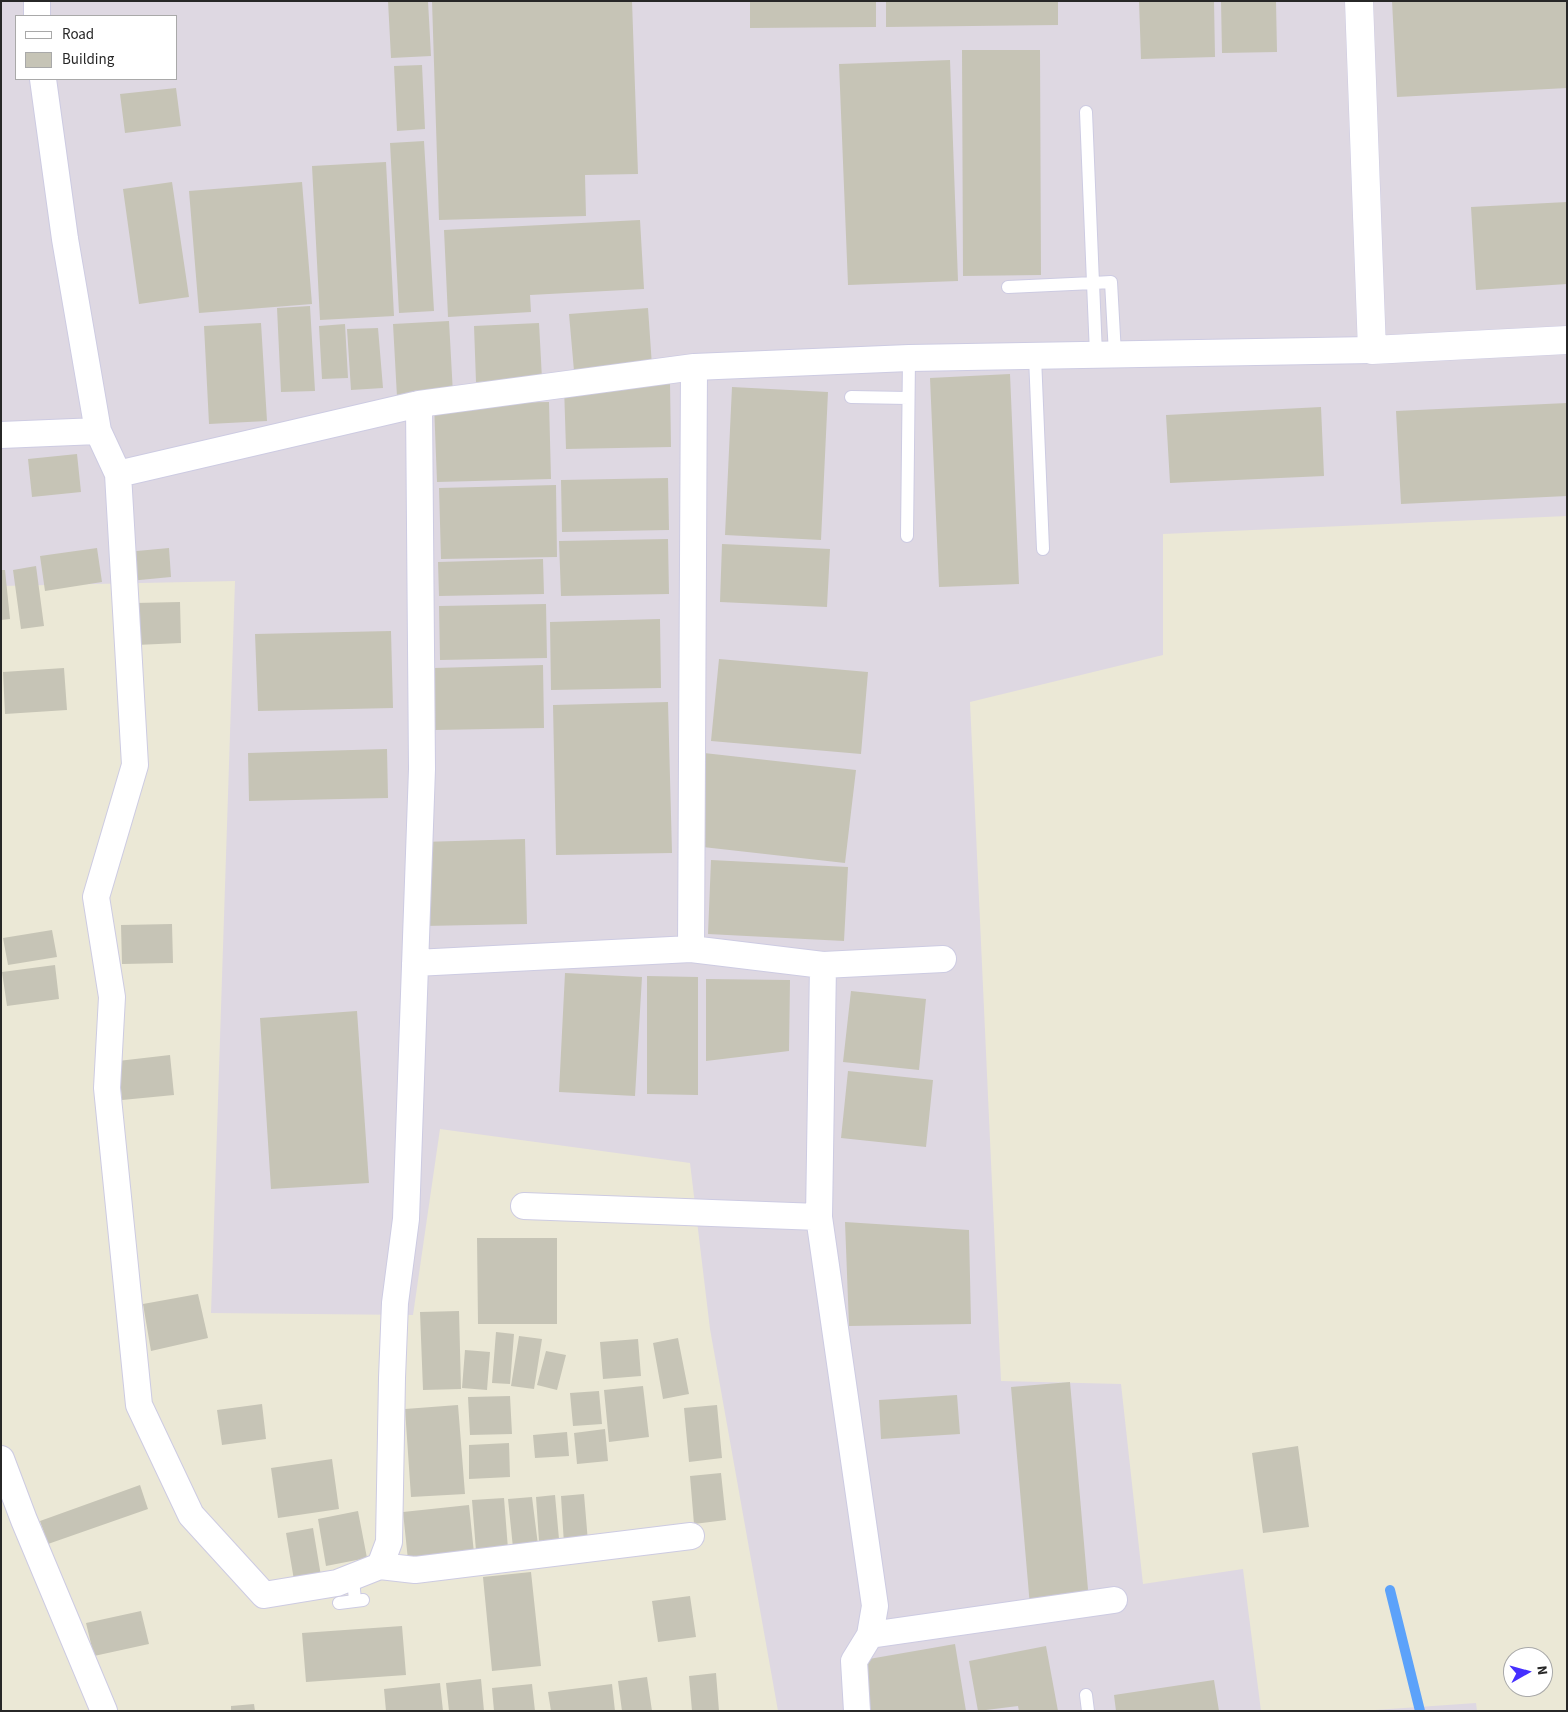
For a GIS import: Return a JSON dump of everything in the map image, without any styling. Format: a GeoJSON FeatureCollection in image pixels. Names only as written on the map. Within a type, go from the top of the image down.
{"type":"FeatureCollection","features":[{"type":"Feature","properties":{"kind":"street"},"geometry":{"type":"LineString","coordinates":[[37,1],[37,15]]}},
{"type":"Feature","properties":{"kind":"street"},"geometry":{"type":"LineString","coordinates":[[1359,1],[1372,350]]}},
{"type":"Feature","properties":{"kind":"street"},"geometry":{"type":"LineString","coordinates":[[43,80],[65,239],[98,431],[118,474],[135,765],[96,896],[112,997],[107,1088],[138,1406],[191,1515],[264,1595],[357,1593],[380,1566],[389,1542],[395,1303],[406,1219],[422,769],[419,404]]}},
{"type":"Feature","properties":{"kind":"street"},"geometry":{"type":"LineString","coordinates":[[118,474],[419,404],[694,367],[909,358],[1372,350],[1567,340]]}},
{"type":"Feature","properties":{"kind":"street"},"geometry":{"type":"LineString","coordinates":[[690,949],[694,367]]}},
{"type":"Feature","properties":{"kind":"street"},"geometry":{"type":"LineString","coordinates":[[1,435],[98,431]]}},
{"type":"Feature","properties":{"kind":"street"},"geometry":{"type":"LineString","coordinates":[[414,963],[690,949],[824,965],[943,959]]}},
{"type":"Feature","properties":{"kind":"street"},"geometry":{"type":"LineString","coordinates":[[824,965],[819,1217],[875,1606],[870,1635],[854,1661],[857,1711]]}},
{"type":"Feature","properties":{"kind":"street"},"geometry":{"type":"LineString","coordinates":[[524,1206],[819,1217]]}},
{"type":"Feature","properties":{"kind":"street"},"geometry":{"type":"LineString","coordinates":[[1,1460],[24,1520],[104,1711]]}},
{"type":"Feature","properties":{"kind":"street"},"geometry":{"type":"LineString","coordinates":[[380,1566],[414,1570],[691,1536]]}},
{"type":"Feature","properties":{"kind":"street"},"geometry":{"type":"LineString","coordinates":[[870,1635],[1114,1600]]}},
{"type":"Feature","properties":{"kind":"lane"},"geometry":{"type":"LineString","coordinates":[[1086,112],[1093,283],[1106,354]]}},
{"type":"Feature","properties":{"kind":"lane"},"geometry":{"type":"LineString","coordinates":[[1008,287],[1111,282],[1106,354]]}},
{"type":"Feature","properties":{"kind":"lane"},"geometry":{"type":"LineString","coordinates":[[1035,357],[1043,549]]}},
{"type":"Feature","properties":{"kind":"lane"},"geometry":{"type":"LineString","coordinates":[[907,536],[909,358]]}},
{"type":"Feature","properties":{"kind":"lane"},"geometry":{"type":"LineString","coordinates":[[851,397],[908,398]]}},
{"type":"Feature","properties":{"kind":"lane"},"geometry":{"type":"LineString","coordinates":[[339,1603],[357,1593]]}},
{"type":"Feature","properties":{"kind":"lane"},"geometry":{"type":"LineString","coordinates":[[1086,1695],[1088,1711]]}},
{"type":"Feature","properties":{"kind":"shaded area"},"geometry":{"type":"Polygon","coordinates":[[[1,1],[1567,1],[1567,516],[1163,534],[1163,655],[970,702],[1001,1381],[1121,1384],[1143,1584],[1243,1569],[1261,1711],[778,1711],[710,1329],[690,1163],[440,1129],[413,1315],[211,1313],[235,581],[1,586],[1,1]]]}},
{"type":"Feature","properties":{"kind":"shaded area"},"geometry":{"type":"Polygon","coordinates":[[[1476,1703],[1477,1711],[1361,1711],[1476,1703]]]}},
{"type":"Feature","properties":{"kind":"building"},"geometry":{"type":"Polygon","coordinates":[[[388,1],[428,1],[431,56],[391,58],[388,1]]]}},
{"type":"Feature","properties":{"kind":"building"},"geometry":{"type":"Polygon","coordinates":[[[432,1],[632,1],[638,174],[585,175],[586,216],[439,220],[432,1]]]}},
{"type":"Feature","properties":{"kind":"building"},"geometry":{"type":"Polygon","coordinates":[[[750,1],[876,1],[876,27],[750,28],[750,1]]]}},
{"type":"Feature","properties":{"kind":"building"},"geometry":{"type":"Polygon","coordinates":[[[886,1],[1058,1],[1058,25],[886,27],[886,1]]]}},
{"type":"Feature","properties":{"kind":"building"},"geometry":{"type":"Polygon","coordinates":[[[1139,1],[1214,1],[1215,57],[1141,59],[1139,1]]]}},
{"type":"Feature","properties":{"kind":"building"},"geometry":{"type":"Polygon","coordinates":[[[1221,1],[1276,1],[1277,52],[1222,53],[1221,1]]]}},
{"type":"Feature","properties":{"kind":"building"},"geometry":{"type":"Polygon","coordinates":[[[1392,1],[1567,1],[1567,88],[1397,97],[1392,1]]]}},
{"type":"Feature","properties":{"kind":"building"},"geometry":{"type":"Polygon","coordinates":[[[962,50],[1040,50],[1041,275],[963,276],[962,50]]]}},
{"type":"Feature","properties":{"kind":"building"},"geometry":{"type":"Polygon","coordinates":[[[950,60],[958,281],[848,285],[839,64],[950,60]]]}},
{"type":"Feature","properties":{"kind":"building"},"geometry":{"type":"Polygon","coordinates":[[[422,65],[425,129],[397,131],[394,66],[422,65]]]}},
{"type":"Feature","properties":{"kind":"building"},"geometry":{"type":"Polygon","coordinates":[[[176,88],[181,126],[125,133],[120,94],[176,88]]]}},
{"type":"Feature","properties":{"kind":"building"},"geometry":{"type":"Polygon","coordinates":[[[424,141],[434,311],[399,313],[390,143],[424,141]]]}},
{"type":"Feature","properties":{"kind":"building"},"geometry":{"type":"Polygon","coordinates":[[[386,162],[394,316],[320,320],[312,166],[386,162]]]}},
{"type":"Feature","properties":{"kind":"building"},"geometry":{"type":"Polygon","coordinates":[[[172,182],[189,297],[139,304],[123,189],[172,182]]]}},
{"type":"Feature","properties":{"kind":"building"},"geometry":{"type":"Polygon","coordinates":[[[302,182],[312,304],[199,313],[189,191],[302,182]]]}},
{"type":"Feature","properties":{"kind":"building"},"geometry":{"type":"Polygon","coordinates":[[[1567,202],[1567,284],[1476,290],[1471,207],[1567,202]]]}},
{"type":"Feature","properties":{"kind":"building"},"geometry":{"type":"Polygon","coordinates":[[[640,220],[644,289],[530,295],[531,312],[448,317],[444,230],[640,220]]]}},
{"type":"Feature","properties":{"kind":"building"},"geometry":{"type":"Polygon","coordinates":[[[310,306],[315,391],[281,392],[277,308],[310,306]]]}},
{"type":"Feature","properties":{"kind":"building"},"geometry":{"type":"Polygon","coordinates":[[[648,308],[652,366],[574,371],[569,314],[648,308]]]}},
{"type":"Feature","properties":{"kind":"building"},"geometry":{"type":"Polygon","coordinates":[[[449,321],[453,394],[397,397],[393,324],[449,321]]]}},
{"type":"Feature","properties":{"kind":"building"},"geometry":{"type":"Polygon","coordinates":[[[261,323],[267,421],[209,424],[204,326],[261,323]]]}},
{"type":"Feature","properties":{"kind":"building"},"geometry":{"type":"Polygon","coordinates":[[[539,323],[542,379],[476,382],[474,326],[539,323]]]}},
{"type":"Feature","properties":{"kind":"building"},"geometry":{"type":"Polygon","coordinates":[[[345,324],[348,378],[322,379],[319,326],[345,324]]]}},
{"type":"Feature","properties":{"kind":"building"},"geometry":{"type":"Polygon","coordinates":[[[378,328],[383,388],[351,390],[347,329],[378,328]]]}},
{"type":"Feature","properties":{"kind":"building"},"geometry":{"type":"Polygon","coordinates":[[[1010,374],[1019,584],[939,587],[930,378],[1010,374]]]}},
{"type":"Feature","properties":{"kind":"building"},"geometry":{"type":"Polygon","coordinates":[[[670,383],[671,447],[566,449],[564,386],[670,383]]]}},
{"type":"Feature","properties":{"kind":"building"},"geometry":{"type":"Polygon","coordinates":[[[732,387],[828,392],[821,540],[725,535],[732,387]]]}},
{"type":"Feature","properties":{"kind":"building"},"geometry":{"type":"Polygon","coordinates":[[[549,402],[551,479],[437,482],[434,404],[549,402]]]}},
{"type":"Feature","properties":{"kind":"building"},"geometry":{"type":"Polygon","coordinates":[[[1567,403],[1567,496],[1401,504],[1396,411],[1567,403]]]}},
{"type":"Feature","properties":{"kind":"building"},"geometry":{"type":"Polygon","coordinates":[[[1321,407],[1324,476],[1170,483],[1166,415],[1321,407]]]}},
{"type":"Feature","properties":{"kind":"building"},"geometry":{"type":"Polygon","coordinates":[[[77,454],[81,492],[32,497],[28,459],[77,454]]]}},
{"type":"Feature","properties":{"kind":"building"},"geometry":{"type":"Polygon","coordinates":[[[668,478],[669,530],[562,532],[561,480],[668,478]]]}},
{"type":"Feature","properties":{"kind":"building"},"geometry":{"type":"Polygon","coordinates":[[[556,485],[557,557],[441,559],[439,488],[556,485]]]}},
{"type":"Feature","properties":{"kind":"building"},"geometry":{"type":"Polygon","coordinates":[[[668,539],[669,594],[561,596],[559,541],[668,539]]]}},
{"type":"Feature","properties":{"kind":"building"},"geometry":{"type":"Polygon","coordinates":[[[722,544],[830,549],[827,607],[720,602],[722,544]]]}},
{"type":"Feature","properties":{"kind":"building"},"geometry":{"type":"Polygon","coordinates":[[[97,548],[102,582],[45,591],[40,556],[97,548]]]}},
{"type":"Feature","properties":{"kind":"building"},"geometry":{"type":"Polygon","coordinates":[[[169,548],[171,577],[129,581],[126,552],[169,548]]]}},
{"type":"Feature","properties":{"kind":"building"},"geometry":{"type":"Polygon","coordinates":[[[543,559],[544,594],[439,596],[438,562],[543,559]]]}},
{"type":"Feature","properties":{"kind":"building"},"geometry":{"type":"Polygon","coordinates":[[[36,566],[44,626],[21,629],[13,570],[36,566]]]}},
{"type":"Feature","properties":{"kind":"building"},"geometry":{"type":"Polygon","coordinates":[[[1,570],[5,570],[10,619],[1,620],[1,570]]]}},
{"type":"Feature","properties":{"kind":"building"},"geometry":{"type":"Polygon","coordinates":[[[180,602],[181,643],[136,645],[135,603],[180,602]]]}},
{"type":"Feature","properties":{"kind":"building"},"geometry":{"type":"Polygon","coordinates":[[[546,604],[547,658],[440,660],[439,606],[546,604]]]}},
{"type":"Feature","properties":{"kind":"building"},"geometry":{"type":"Polygon","coordinates":[[[660,619],[661,688],[551,690],[550,622],[660,619]]]}},
{"type":"Feature","properties":{"kind":"building"},"geometry":{"type":"Polygon","coordinates":[[[391,631],[393,708],[258,711],[255,634],[391,631]]]}},
{"type":"Feature","properties":{"kind":"building"},"geometry":{"type":"Polygon","coordinates":[[[719,659],[868,672],[861,754],[711,741],[719,659]]]}},
{"type":"Feature","properties":{"kind":"building"},"geometry":{"type":"Polygon","coordinates":[[[543,665],[544,728],[435,730],[434,668],[543,665]]]}},
{"type":"Feature","properties":{"kind":"building"},"geometry":{"type":"Polygon","coordinates":[[[64,668],[67,710],[5,714],[3,672],[64,668]]]}},
{"type":"Feature","properties":{"kind":"building"},"geometry":{"type":"Polygon","coordinates":[[[668,702],[672,853],[556,855],[553,705],[668,702]]]}},
{"type":"Feature","properties":{"kind":"building"},"geometry":{"type":"Polygon","coordinates":[[[387,749],[388,798],[249,801],[248,753],[387,749]]]}},
{"type":"Feature","properties":{"kind":"building"},"geometry":{"type":"Polygon","coordinates":[[[704,753],[856,770],[845,863],[694,846],[704,753]]]}},
{"type":"Feature","properties":{"kind":"building"},"geometry":{"type":"Polygon","coordinates":[[[525,839],[527,924],[424,926],[421,842],[525,839]]]}},
{"type":"Feature","properties":{"kind":"building"},"geometry":{"type":"Polygon","coordinates":[[[711,860],[848,867],[844,941],[708,934],[711,860]]]}},
{"type":"Feature","properties":{"kind":"building"},"geometry":{"type":"Polygon","coordinates":[[[172,924],[173,963],[122,964],[121,925],[172,924]]]}},
{"type":"Feature","properties":{"kind":"building"},"geometry":{"type":"Polygon","coordinates":[[[52,930],[57,957],[8,965],[3,938],[52,930]]]}},
{"type":"Feature","properties":{"kind":"building"},"geometry":{"type":"Polygon","coordinates":[[[55,965],[59,999],[7,1006],[2,972],[55,965]]]}},
{"type":"Feature","properties":{"kind":"building"},"geometry":{"type":"Polygon","coordinates":[[[565,973],[642,977],[635,1096],[559,1092],[565,973]]]}},
{"type":"Feature","properties":{"kind":"building"},"geometry":{"type":"Polygon","coordinates":[[[647,976],[698,977],[698,1095],[647,1094],[647,976]]]}},
{"type":"Feature","properties":{"kind":"building"},"geometry":{"type":"Polygon","coordinates":[[[706,979],[790,980],[789,1051],[706,1061],[706,979]]]}},
{"type":"Feature","properties":{"kind":"building"},"geometry":{"type":"Polygon","coordinates":[[[851,991],[926,999],[919,1070],[843,1062],[851,991]]]}},
{"type":"Feature","properties":{"kind":"building"},"geometry":{"type":"Polygon","coordinates":[[[357,1011],[369,1183],[271,1189],[260,1018],[357,1011]]]}},
{"type":"Feature","properties":{"kind":"building"},"geometry":{"type":"Polygon","coordinates":[[[170,1055],[174,1095],[122,1100],[118,1061],[170,1055]]]}},
{"type":"Feature","properties":{"kind":"building"},"geometry":{"type":"Polygon","coordinates":[[[848,1071],[933,1080],[926,1147],[841,1138],[848,1071]]]}},
{"type":"Feature","properties":{"kind":"building"},"geometry":{"type":"Polygon","coordinates":[[[845,1222],[969,1230],[971,1324],[849,1326],[845,1222]]]}},
{"type":"Feature","properties":{"kind":"building"},"geometry":{"type":"Polygon","coordinates":[[[477,1238],[557,1238],[557,1324],[478,1324],[477,1238]]]}},
{"type":"Feature","properties":{"kind":"building"},"geometry":{"type":"Polygon","coordinates":[[[198,1294],[208,1338],[151,1351],[143,1304],[198,1294]]]}},
{"type":"Feature","properties":{"kind":"building"},"geometry":{"type":"Polygon","coordinates":[[[459,1311],[461,1389],[423,1390],[420,1312],[459,1311]]]}},
{"type":"Feature","properties":{"kind":"building"},"geometry":{"type":"Polygon","coordinates":[[[496,1332],[514,1334],[510,1384],[492,1383],[496,1332]]]}},
{"type":"Feature","properties":{"kind":"building"},"geometry":{"type":"Polygon","coordinates":[[[519,1336],[542,1339],[534,1389],[511,1386],[519,1336]]]}},
{"type":"Feature","properties":{"kind":"building"},"geometry":{"type":"Polygon","coordinates":[[[678,1338],[689,1394],[663,1399],[653,1343],[678,1338]]]}},
{"type":"Feature","properties":{"kind":"building"},"geometry":{"type":"Polygon","coordinates":[[[638,1339],[641,1376],[603,1379],[600,1342],[638,1339]]]}},
{"type":"Feature","properties":{"kind":"building"},"geometry":{"type":"Polygon","coordinates":[[[465,1350],[490,1352],[487,1390],[462,1388],[465,1350]]]}},
{"type":"Feature","properties":{"kind":"building"},"geometry":{"type":"Polygon","coordinates":[[[546,1351],[566,1355],[557,1390],[537,1385],[546,1351]]]}},
{"type":"Feature","properties":{"kind":"building"},"geometry":{"type":"Polygon","coordinates":[[[1070,1382],[1089,1601],[1030,1606],[1011,1387],[1070,1382]]]}},
{"type":"Feature","properties":{"kind":"building"},"geometry":{"type":"Polygon","coordinates":[[[643,1386],[649,1437],[609,1442],[604,1390],[643,1386]]]}},
{"type":"Feature","properties":{"kind":"building"},"geometry":{"type":"Polygon","coordinates":[[[599,1391],[602,1424],[573,1426],[570,1393],[599,1391]]]}},
{"type":"Feature","properties":{"kind":"building"},"geometry":{"type":"Polygon","coordinates":[[[957,1395],[960,1434],[881,1439],[879,1400],[957,1395]]]}},
{"type":"Feature","properties":{"kind":"building"},"geometry":{"type":"Polygon","coordinates":[[[510,1396],[512,1434],[470,1435],[468,1397],[510,1396]]]}},
{"type":"Feature","properties":{"kind":"building"},"geometry":{"type":"Polygon","coordinates":[[[262,1404],[266,1439],[222,1445],[217,1410],[262,1404]]]}},
{"type":"Feature","properties":{"kind":"building"},"geometry":{"type":"Polygon","coordinates":[[[458,1405],[465,1494],[411,1497],[405,1409],[458,1405]]]}},
{"type":"Feature","properties":{"kind":"building"},"geometry":{"type":"Polygon","coordinates":[[[717,1405],[722,1458],[689,1462],[684,1408],[717,1405]]]}},
{"type":"Feature","properties":{"kind":"building"},"geometry":{"type":"Polygon","coordinates":[[[605,1429],[608,1461],[577,1464],[574,1433],[605,1429]]]}},
{"type":"Feature","properties":{"kind":"building"},"geometry":{"type":"Polygon","coordinates":[[[567,1432],[569,1456],[535,1458],[533,1435],[567,1432]]]}},
{"type":"Feature","properties":{"kind":"building"},"geometry":{"type":"Polygon","coordinates":[[[509,1443],[510,1477],[469,1479],[469,1445],[509,1443]]]}},
{"type":"Feature","properties":{"kind":"building"},"geometry":{"type":"Polygon","coordinates":[[[1298,1446],[1309,1527],[1263,1533],[1252,1453],[1298,1446]]]}},
{"type":"Feature","properties":{"kind":"building"},"geometry":{"type":"Polygon","coordinates":[[[332,1459],[339,1509],[278,1518],[271,1468],[332,1459]]]}},
{"type":"Feature","properties":{"kind":"building"},"geometry":{"type":"Polygon","coordinates":[[[721,1473],[726,1520],[694,1524],[690,1476],[721,1473]]]}},
{"type":"Feature","properties":{"kind":"building"},"geometry":{"type":"Polygon","coordinates":[[[140,1485],[148,1509],[48,1544],[40,1521],[140,1485]]]}},
{"type":"Feature","properties":{"kind":"building"},"geometry":{"type":"Polygon","coordinates":[[[584,1494],[588,1542],[564,1544],[561,1496],[584,1494]]]}},
{"type":"Feature","properties":{"kind":"building"},"geometry":{"type":"Polygon","coordinates":[[[555,1495],[559,1539],[539,1541],[536,1497],[555,1495]]]}},
{"type":"Feature","properties":{"kind":"building"},"geometry":{"type":"Polygon","coordinates":[[[532,1497],[538,1545],[513,1548],[508,1499],[532,1497]]]}},
{"type":"Feature","properties":{"kind":"building"},"geometry":{"type":"Polygon","coordinates":[[[504,1498],[508,1549],[476,1551],[472,1500],[504,1498]]]}},
{"type":"Feature","properties":{"kind":"building"},"geometry":{"type":"Polygon","coordinates":[[[469,1505],[474,1553],[408,1560],[403,1512],[469,1505]]]}},
{"type":"Feature","properties":{"kind":"building"},"geometry":{"type":"Polygon","coordinates":[[[358,1511],[367,1558],[326,1566],[318,1519],[358,1511]]]}},
{"type":"Feature","properties":{"kind":"building"},"geometry":{"type":"Polygon","coordinates":[[[313,1528],[321,1576],[294,1580],[286,1533],[313,1528]]]}},
{"type":"Feature","properties":{"kind":"building"},"geometry":{"type":"Polygon","coordinates":[[[531,1572],[541,1666],[492,1671],[483,1577],[531,1572]]]}},
{"type":"Feature","properties":{"kind":"building"},"geometry":{"type":"Polygon","coordinates":[[[690,1596],[696,1637],[658,1642],[652,1601],[690,1596]]]}},
{"type":"Feature","properties":{"kind":"building"},"geometry":{"type":"Polygon","coordinates":[[[141,1611],[149,1644],[94,1656],[86,1623],[141,1611]]]}},
{"type":"Feature","properties":{"kind":"building"},"geometry":{"type":"Polygon","coordinates":[[[402,1626],[406,1675],[306,1682],[302,1633],[402,1626]]]}},
{"type":"Feature","properties":{"kind":"building"},"geometry":{"type":"Polygon","coordinates":[[[955,1644],[966,1711],[871,1711],[865,1676],[869,1659],[955,1644]]]}},
{"type":"Feature","properties":{"kind":"building"},"geometry":{"type":"Polygon","coordinates":[[[1046,1646],[1058,1711],[1019,1711],[1018,1706],[978,1711],[969,1661],[1046,1646]]]}},
{"type":"Feature","properties":{"kind":"building"},"geometry":{"type":"Polygon","coordinates":[[[716,1673],[719,1711],[692,1711],[689,1676],[716,1673]]]}},
{"type":"Feature","properties":{"kind":"building"},"geometry":{"type":"Polygon","coordinates":[[[647,1677],[652,1711],[622,1711],[618,1681],[647,1677]]]}},
{"type":"Feature","properties":{"kind":"building"},"geometry":{"type":"Polygon","coordinates":[[[481,1679],[484,1711],[449,1711],[446,1683],[481,1679]]]}},
{"type":"Feature","properties":{"kind":"building"},"geometry":{"type":"Polygon","coordinates":[[[1214,1680],[1219,1711],[1116,1711],[1114,1695],[1214,1680]]]}},
{"type":"Feature","properties":{"kind":"building"},"geometry":{"type":"Polygon","coordinates":[[[440,1683],[443,1711],[386,1711],[384,1689],[440,1683]]]}},
{"type":"Feature","properties":{"kind":"building"},"geometry":{"type":"Polygon","coordinates":[[[532,1684],[535,1711],[494,1711],[492,1688],[532,1684]]]}},
{"type":"Feature","properties":{"kind":"building"},"geometry":{"type":"Polygon","coordinates":[[[612,1684],[615,1711],[551,1711],[548,1692],[612,1684]]]}},
{"type":"Feature","properties":{"kind":"building"},"geometry":{"type":"Polygon","coordinates":[[[254,1704],[255,1711],[231,1711],[231,1706],[254,1704]]]}},
{"type":"Feature","properties":{"kind":"waterway"},"geometry":{"type":"LineString","coordinates":[[1390,1590],[1420,1711]]}}]}
